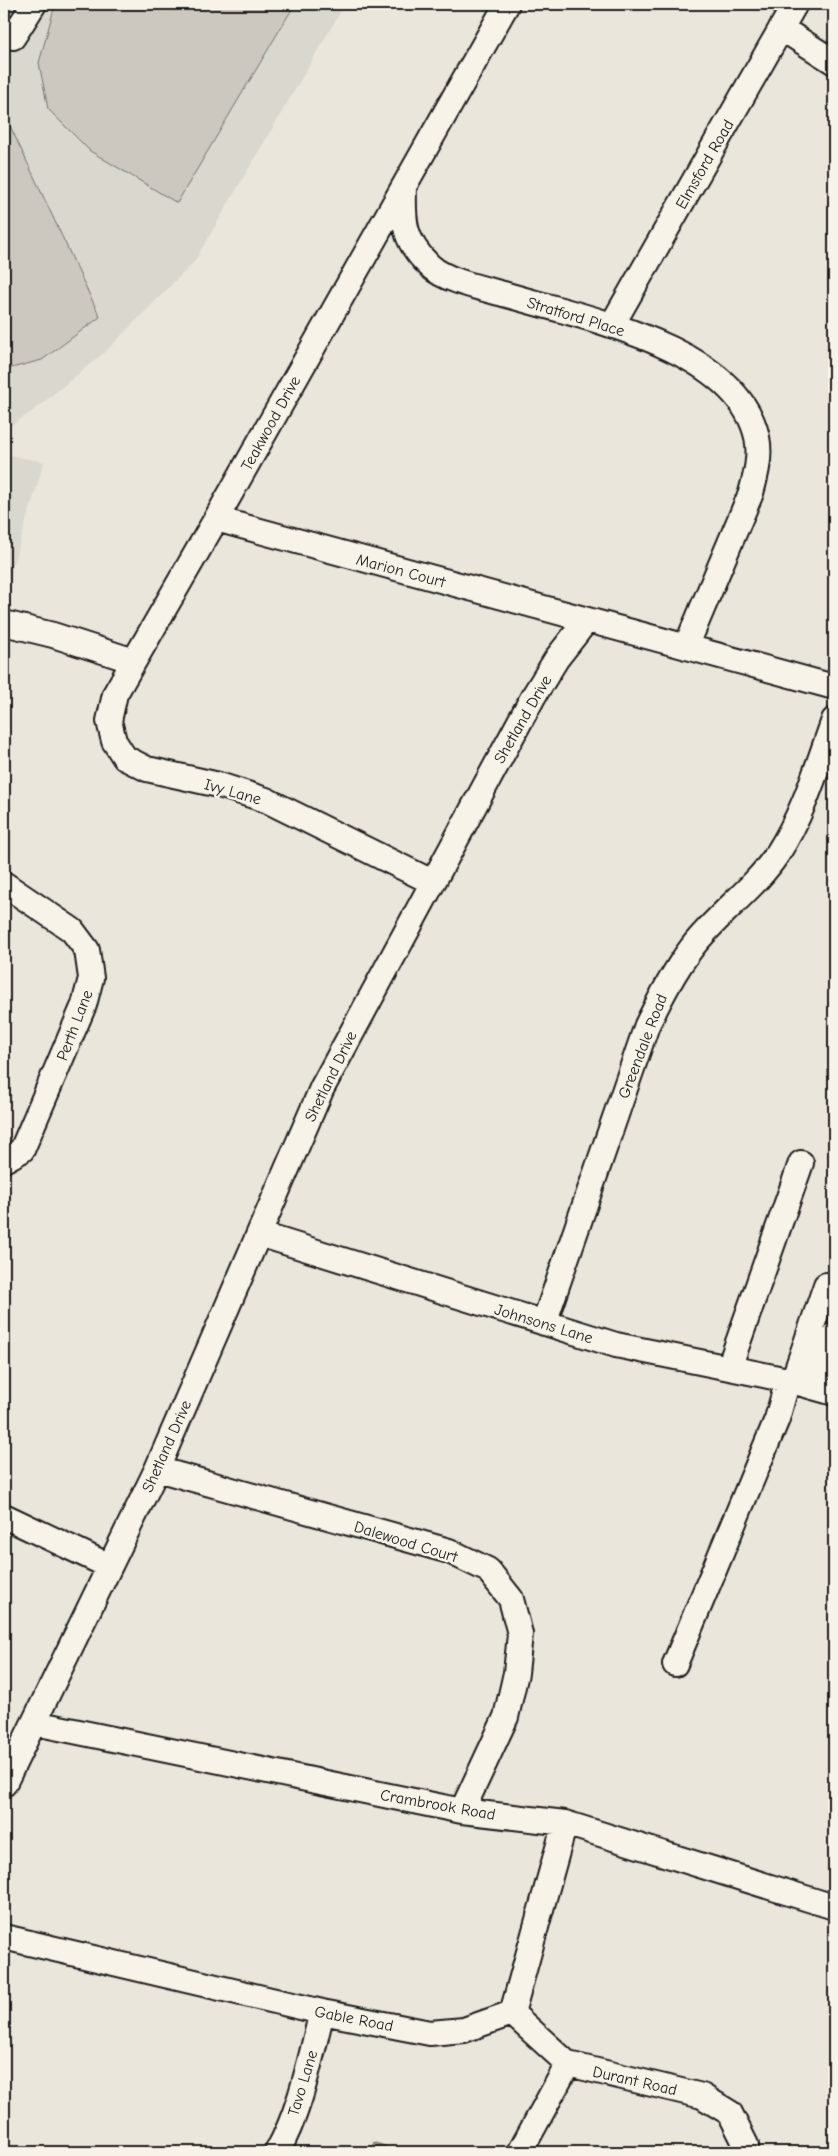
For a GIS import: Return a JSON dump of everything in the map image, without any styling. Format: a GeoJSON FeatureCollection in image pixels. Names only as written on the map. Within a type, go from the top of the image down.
{"type":"FeatureCollection","features":[{"type":"Feature","properties":{"kind":"street"},"geometry":{"type":"LineString","coordinates":[[13,38],[34,4]]}},
{"type":"Feature","properties":{"kind":"street","name":"Stratford Place"},"geometry":{"type":"LineString","coordinates":[[507,4],[404,185],[403,217],[411,245],[431,268],[460,282],[612,325],[656,342],[692,360],[724,382],[746,410],[757,437],[758,466],[751,493],[686,647]]}},
{"type":"Feature","properties":{"kind":"street","name":"Elmsford Road"},"geometry":{"type":"LineString","coordinates":[[612,325],[795,4]]}},
{"type":"Feature","properties":{"kind":"street"},"geometry":{"type":"LineString","coordinates":[[781,28],[834,62]]}},
{"type":"Feature","properties":{"kind":"street","name":"Teakwood Drive"},"geometry":{"type":"LineString","coordinates":[[134,661],[404,185]]}},
{"type":"Feature","properties":{"kind":"street","name":"Marion Court"},"geometry":{"type":"LineString","coordinates":[[216,519],[586,621]]}},
{"type":"Feature","properties":{"kind":"street"},"geometry":{"type":"LineString","coordinates":[[586,621],[834,687]]}},
{"type":"Feature","properties":{"kind":"street","name":"Shetland Drive"},"geometry":{"type":"LineString","coordinates":[[4,1784],[157,1468],[322,1088],[533,696],[557,658],[586,621]]}},
{"type":"Feature","properties":{"kind":"street"},"geometry":{"type":"LineString","coordinates":[[4,623],[53,635],[134,661]]}},
{"type":"Feature","properties":{"kind":"street","name":"Ivy Lane"},"geometry":{"type":"LineString","coordinates":[[134,661],[115,694],[109,721],[114,741],[125,758],[147,769],[219,785],[266,800],[432,882]]}},
{"type":"Feature","properties":{"kind":"street","name":"Greendale Road"},"geometry":{"type":"LineString","coordinates":[[544,1323],[648,1025],[666,984],[694,945],[778,853],[802,807],[834,720]]}},
{"type":"Feature","properties":{"kind":"street","name":"Perth Lane"},"geometry":{"type":"LineString","coordinates":[[4,884],[72,930],[87,950],[91,978],[84,1005],[22,1150],[4,1160]]}},
{"type":"Feature","properties":{"kind":"street"},"geometry":{"type":"LineString","coordinates":[[729,1368],[801,1163]]}},
{"type":"Feature","properties":{"kind":"street","name":"Johnsons Lane"},"geometry":{"type":"LineString","coordinates":[[259,1234],[616,1346],[729,1368],[807,1386]]}},
{"type":"Feature","properties":{"kind":"street"},"geometry":{"type":"LineString","coordinates":[[807,1386],[826,1286],[834,1285]]}},
{"type":"Feature","properties":{"kind":"street"},"geometry":{"type":"LineString","coordinates":[[675,1664],[777,1419],[807,1386],[834,1335]]}},
{"type":"Feature","properties":{"kind":"street","name":"Dalewood Court"},"geometry":{"type":"LineString","coordinates":[[157,1468],[449,1551],[488,1570],[512,1598],[520,1634],[519,1650],[516,1673],[506,1716],[462,1811]]}},
{"type":"Feature","properties":{"kind":"street"},"geometry":{"type":"LineString","coordinates":[[4,1516],[109,1566]]}},
{"type":"Feature","properties":{"kind":"street","name":"Crambrook Road"},"geometry":{"type":"LineString","coordinates":[[35,1723],[462,1811],[565,1823],[834,1908]]}},
{"type":"Feature","properties":{"kind":"street"},"geometry":{"type":"LineString","coordinates":[[512,2013],[565,1823]]}},
{"type":"Feature","properties":{"kind":"street","name":"Gable Road"},"geometry":{"type":"LineString","coordinates":[[4,1937],[322,2012],[430,2033],[464,2030],[512,2013]]}},
{"type":"Feature","properties":{"kind":"street","name":"Tavo Lane"},"geometry":{"type":"LineString","coordinates":[[277,2152],[286,2136],[303,2084],[322,2012]]}},
{"type":"Feature","properties":{"kind":"street","name":"Durant Road"},"geometry":{"type":"LineString","coordinates":[[512,2013],[568,2064],[702,2096],[730,2113],[746,2145],[745,2152]]}},
{"type":"Feature","properties":{"kind":"street"},"geometry":{"type":"LineString","coordinates":[[520,2152],[568,2064]]}},
{"type":"Feature","properties":{"kind":"shaded area"},"geometry":{"type":"Polygon","coordinates":[[[4,4],[345,4],[194,262],[106,351],[33,411],[4,430],[4,4]]]}},
{"type":"Feature","properties":{"kind":"shaded area"},"geometry":{"type":"Polygon","coordinates":[[[58,4],[295,4],[177,203],[90,151],[48,109],[39,63],[53,12],[58,4]]]}},
{"type":"Feature","properties":{"kind":"shaded area"},"geometry":{"type":"Polygon","coordinates":[[[4,113],[100,317],[42,360],[4,370],[4,113]]]}},
{"type":"Feature","properties":{"kind":"shaded area"},"geometry":{"type":"Polygon","coordinates":[[[4,454],[44,462],[4,595],[4,454]]]}},
{"type":"Feature","properties":{"kind":"shaded area"},"geometry":{"type":"Polygon","coordinates":[[[374,2142],[387,2147],[385,2152],[370,2152],[374,2142]]]}}]}
